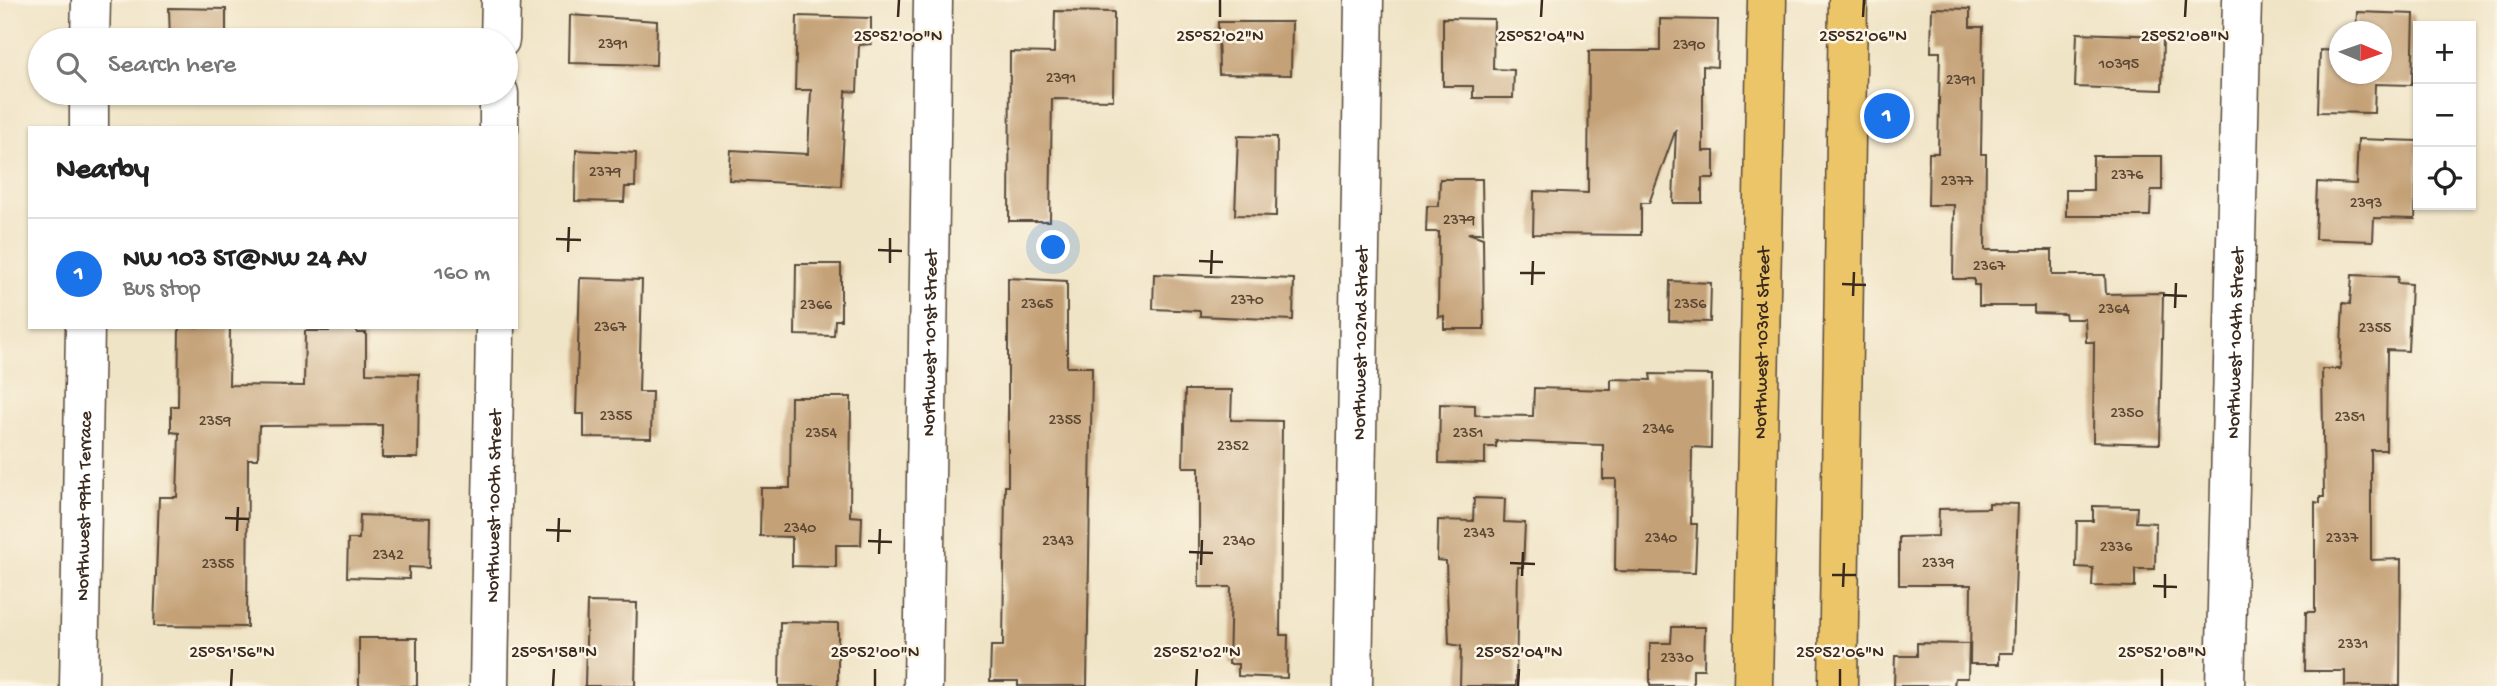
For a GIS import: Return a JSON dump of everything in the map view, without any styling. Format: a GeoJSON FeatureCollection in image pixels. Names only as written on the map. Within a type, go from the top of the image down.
{"type":"FeatureCollection","features":[{"type":"Feature","properties":{"kind":"main road","name":"Northwest 103rd Street"},"geometry":{"type":"LineString","coordinates":[[1754,686],[1767,0]]}},
{"type":"Feature","properties":{"kind":"main road"},"geometry":{"type":"LineString","coordinates":[[1838,686],[1849,0]]}},
{"type":"Feature","properties":{"kind":"street"},"geometry":{"type":"LineString","coordinates":[[90,28],[91,0]]}},
{"type":"Feature","properties":{"kind":"street"},"geometry":{"type":"LineString","coordinates":[[500,28],[501,0]]}},
{"type":"Feature","properties":{"kind":"street","name":"Northwest 101st Street"},"geometry":{"type":"LineString","coordinates":[[923,686],[933,0]]}},
{"type":"Feature","properties":{"kind":"street","name":"Northwest 102nd Street"},"geometry":{"type":"LineString","coordinates":[[1353,686],[1364,0]]}},
{"type":"Feature","properties":{"kind":"street","name":"Northwest 104th Street"},"geometry":{"type":"LineString","coordinates":[[2225,686],[2242,0]]}},
{"type":"Feature","properties":{"kind":"street"},"geometry":{"type":"LineString","coordinates":[[89,105],[89,126]]}},
{"type":"Feature","properties":{"kind":"street"},"geometry":{"type":"LineString","coordinates":[[499,105],[499,126]]}},
{"type":"Feature","properties":{"kind":"street","name":"Northwest 99th Terrace"},"geometry":{"type":"LineString","coordinates":[[79,686],[85,329]]}},
{"type":"Feature","properties":{"kind":"street","name":"Northwest 100th Street"},"geometry":{"type":"LineString","coordinates":[[489,686],[495,329]]}},
{"type":"Feature","properties":{"kind":"building"},"geometry":{"type":"Polygon","coordinates":[[[169,8],[226,9],[226,28],[170,28],[169,8]]]}},
{"type":"Feature","properties":{"kind":"building"},"geometry":{"type":"Polygon","coordinates":[[[1932,8],[1970,9],[1970,27],[1983,27],[1981,154],[1986,154],[1985,250],[2052,250],[2052,275],[2105,275],[2106,294],[2163,293],[2160,444],[2093,442],[2094,342],[2086,342],[2085,319],[2066,319],[2065,314],[2034,313],[2034,306],[1979,306],[1979,285],[1974,285],[1974,279],[1953,279],[1954,205],[1928,205],[1929,153],[1938,153],[1940,52],[1931,52],[1932,8]]]}},
{"type":"Feature","properties":{"kind":"building"},"geometry":{"type":"Polygon","coordinates":[[[1055,11],[1114,12],[1113,100],[1052,99],[1050,221],[1009,221],[1010,52],[1054,53],[1055,11]]]}},
{"type":"Feature","properties":{"kind":"building"},"geometry":{"type":"Polygon","coordinates":[[[2357,12],[2414,14],[2412,85],[2375,84],[2392,84],[2392,21],[2357,21],[2357,12]]]}},
{"type":"Feature","properties":{"kind":"building"},"geometry":{"type":"Polygon","coordinates":[[[570,15],[657,21],[656,65],[569,63],[570,15]]]}},
{"type":"Feature","properties":{"kind":"building"},"geometry":{"type":"Polygon","coordinates":[[[797,16],[871,18],[871,44],[859,45],[857,92],[846,91],[841,186],[729,180],[731,150],[808,154],[811,90],[795,90],[797,16]]]}},
{"type":"Feature","properties":{"kind":"building"},"geometry":{"type":"Polygon","coordinates":[[[1443,18],[1494,19],[1493,69],[1514,70],[1513,98],[1473,98],[1473,86],[1443,86],[1443,18]]]}},
{"type":"Feature","properties":{"kind":"building"},"geometry":{"type":"Polygon","coordinates":[[[1660,19],[1718,20],[1717,67],[1703,66],[1703,151],[1714,151],[1714,178],[1702,178],[1702,203],[1673,203],[1676,129],[1649,203],[1641,203],[1641,235],[1533,234],[1534,191],[1588,193],[1589,51],[1660,51],[1660,19]]]}},
{"type":"Feature","properties":{"kind":"building"},"geometry":{"type":"Polygon","coordinates":[[[1218,22],[1292,22],[1291,75],[1219,74],[1218,22]]]}},
{"type":"Feature","properties":{"kind":"building"},"geometry":{"type":"Polygon","coordinates":[[[2077,33],[2163,36],[2162,90],[2075,87],[2077,33]]]}},
{"type":"Feature","properties":{"kind":"building"},"geometry":{"type":"Polygon","coordinates":[[[2320,50],[2329,50],[2329,84],[2375,84],[2374,113],[2318,112],[2320,50]]]}},
{"type":"Feature","properties":{"kind":"building"},"geometry":{"type":"Polygon","coordinates":[[[1238,136],[1277,137],[1276,216],[1235,215],[1238,136]]]}},
{"type":"Feature","properties":{"kind":"building"},"geometry":{"type":"Polygon","coordinates":[[[2358,139],[2413,141],[2415,219],[2374,218],[2373,241],[2315,239],[2317,182],[2356,184],[2358,139]]]}},
{"type":"Feature","properties":{"kind":"building"},"geometry":{"type":"Polygon","coordinates":[[[576,150],[636,153],[635,187],[625,187],[624,202],[575,201],[576,150]]]}},
{"type":"Feature","properties":{"kind":"building"},"geometry":{"type":"Polygon","coordinates":[[[2093,156],[2162,156],[2162,190],[2151,190],[2150,216],[2066,216],[2066,190],[2093,190],[2093,156]]]}},
{"type":"Feature","properties":{"kind":"building"},"geometry":{"type":"Polygon","coordinates":[[[1440,179],[1482,179],[1483,233],[1468,233],[1483,238],[1484,329],[1444,329],[1444,316],[1438,317],[1439,232],[1426,232],[1427,206],[1439,206],[1440,179]]]}},
{"type":"Feature","properties":{"kind":"building"},"geometry":{"type":"Polygon","coordinates":[[[796,264],[841,264],[841,320],[835,320],[834,336],[795,335],[796,264]]]}},
{"type":"Feature","properties":{"kind":"building"},"geometry":{"type":"Polygon","coordinates":[[[1154,274],[1294,279],[1293,320],[1200,316],[1200,311],[1153,309],[1154,274]]]}},
{"type":"Feature","properties":{"kind":"building"},"geometry":{"type":"Polygon","coordinates":[[[2352,275],[2398,277],[2397,283],[2411,284],[2408,351],[2387,350],[2386,450],[2371,450],[2371,560],[2401,559],[2400,686],[2345,686],[2345,671],[2305,671],[2306,612],[2315,612],[2315,502],[2320,503],[2320,497],[2324,497],[2322,369],[2340,369],[2343,303],[2350,304],[2352,275]]]}},
{"type":"Feature","properties":{"kind":"building"},"geometry":{"type":"Polygon","coordinates":[[[580,278],[642,280],[639,392],[652,392],[651,438],[584,437],[584,414],[576,414],[580,278]]]}},
{"type":"Feature","properties":{"kind":"building"},"geometry":{"type":"Polygon","coordinates":[[[1008,278],[1067,281],[1067,367],[1092,367],[1087,686],[1018,686],[1018,681],[990,681],[991,646],[1003,646],[1005,486],[1008,486],[1008,278]]]}},
{"type":"Feature","properties":{"kind":"building"},"geometry":{"type":"Polygon","coordinates":[[[1670,281],[1711,283],[1710,322],[1669,321],[1670,281]]]}},
{"type":"Feature","properties":{"kind":"building"},"geometry":{"type":"Polygon","coordinates":[[[179,329],[230,329],[229,385],[304,386],[305,331],[357,329],[357,333],[366,333],[366,373],[419,374],[418,458],[382,458],[382,425],[259,426],[258,459],[248,459],[247,627],[154,626],[159,497],[177,497],[179,433],[171,432],[171,406],[178,406],[179,329]]]}},
{"type":"Feature","properties":{"kind":"building"},"geometry":{"type":"Polygon","coordinates":[[[1650,374],[1712,375],[1711,448],[1692,447],[1691,524],[1697,524],[1695,573],[1615,571],[1616,479],[1603,479],[1603,445],[1496,441],[1496,447],[1485,447],[1485,464],[1439,463],[1440,404],[1475,405],[1475,415],[1533,416],[1534,388],[1611,390],[1611,379],[1651,380],[1650,374]]]}},
{"type":"Feature","properties":{"kind":"building"},"geometry":{"type":"Polygon","coordinates":[[[1185,390],[1232,390],[1231,420],[1282,421],[1280,635],[1288,635],[1287,678],[1238,676],[1238,664],[1229,664],[1231,587],[1199,587],[1199,467],[1183,467],[1185,390]]]}},
{"type":"Feature","properties":{"kind":"building"},"geometry":{"type":"Polygon","coordinates":[[[791,397],[851,397],[850,516],[862,517],[861,545],[836,545],[836,567],[792,566],[792,537],[760,536],[761,488],[790,488],[791,397]]]}},
{"type":"Feature","properties":{"kind":"building"},"geometry":{"type":"Polygon","coordinates":[[[1474,498],[1505,499],[1504,522],[1525,523],[1523,567],[1518,567],[1516,686],[1460,686],[1461,646],[1449,644],[1446,561],[1437,560],[1438,520],[1473,521],[1474,498]]]}},
{"type":"Feature","properties":{"kind":"building"},"geometry":{"type":"Polygon","coordinates":[[[1989,503],[2018,504],[2013,653],[1999,653],[1999,664],[1970,664],[1971,585],[1899,585],[1899,537],[1938,536],[1939,509],[1989,508],[1989,503]]]}},
{"type":"Feature","properties":{"kind":"building"},"geometry":{"type":"Polygon","coordinates":[[[2093,506],[2137,507],[2136,522],[2156,523],[2155,569],[2135,569],[2135,587],[2092,586],[2093,568],[2076,567],[2077,521],[2093,521],[2093,506]]]}},
{"type":"Feature","properties":{"kind":"building"},"geometry":{"type":"Polygon","coordinates":[[[360,515],[430,518],[429,568],[409,567],[409,579],[347,577],[348,539],[359,539],[360,515]]]}},
{"type":"Feature","properties":{"kind":"building"},"geometry":{"type":"Polygon","coordinates":[[[587,602],[637,603],[635,686],[585,686],[587,602]]]}},
{"type":"Feature","properties":{"kind":"building"},"geometry":{"type":"Polygon","coordinates":[[[780,622],[838,623],[838,686],[779,686],[780,622]]]}},
{"type":"Feature","properties":{"kind":"building"},"geometry":{"type":"Polygon","coordinates":[[[1672,627],[1705,627],[1704,669],[1693,669],[1693,686],[1650,686],[1650,643],[1671,643],[1672,627]]]}},
{"type":"Feature","properties":{"kind":"building"},"geometry":{"type":"Polygon","coordinates":[[[359,638],[417,638],[417,686],[359,686],[359,638]]]}},
{"type":"Feature","properties":{"kind":"building"},"geometry":{"type":"Polygon","coordinates":[[[1917,643],[1969,644],[1968,678],[1955,678],[1954,686],[1894,686],[1895,656],[1917,656],[1917,643]]]}},
{"type":"Feature","properties":{"kind":"place","name":"NW 103 ST@NW 24 AV"},"geometry":{"type":"Point","coordinates":[1887,116]}}]}
